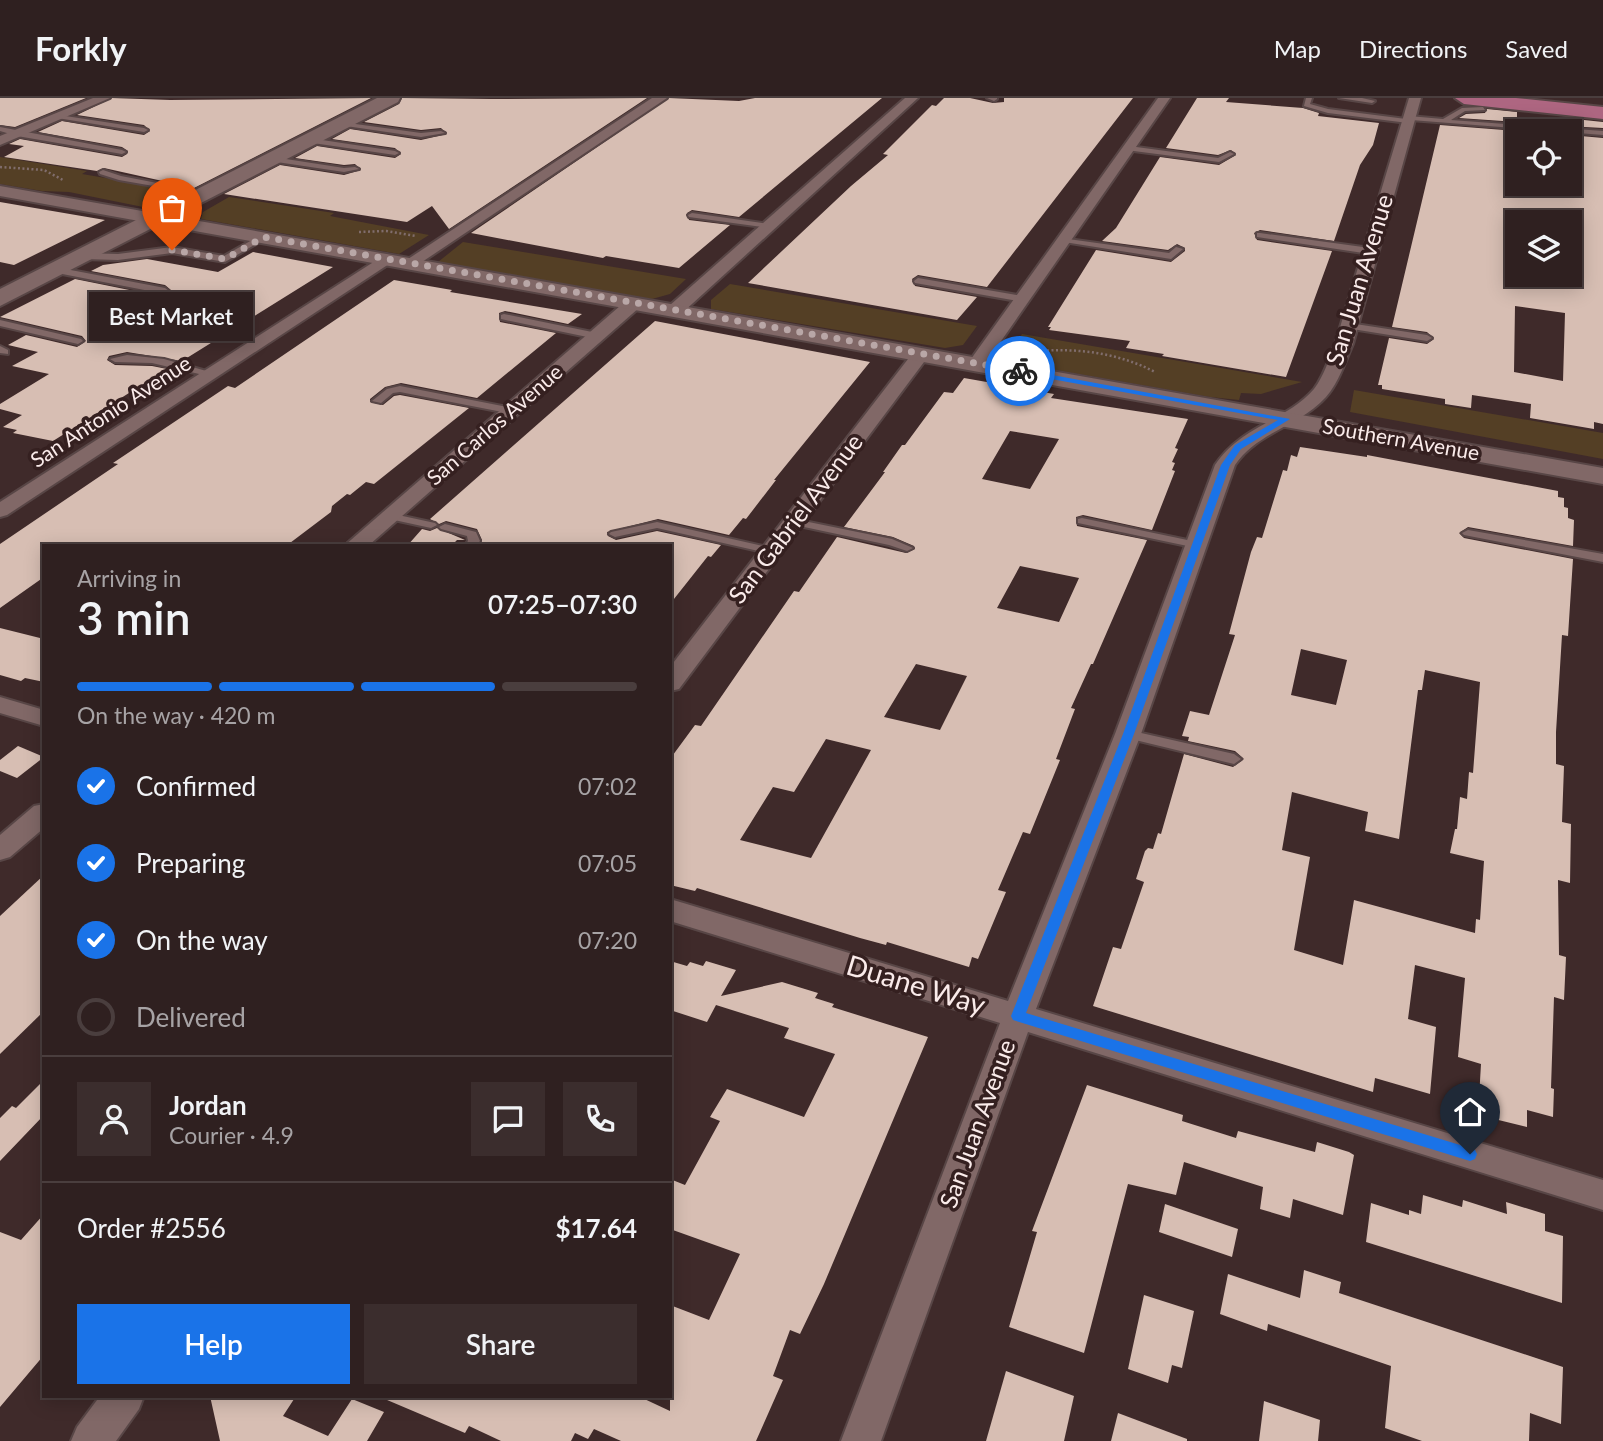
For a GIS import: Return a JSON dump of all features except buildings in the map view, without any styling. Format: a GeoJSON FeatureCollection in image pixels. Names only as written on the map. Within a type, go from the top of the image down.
{"type":"FeatureCollection","features":[{"type":"Feature","properties":{"kind":"main road"},"geometry":{"type":"LineString","coordinates":[[0,299],[391,98]]}},
{"type":"Feature","properties":{"kind":"main road"},"geometry":{"type":"LineString","coordinates":[[1464,98],[1603,113]]}},
{"type":"Feature","properties":{"kind":"main road"},"geometry":{"type":"LineString","coordinates":[[1536,98],[1603,106]]}},
{"type":"Feature","properties":{"kind":"street"},"geometry":{"type":"LineString","coordinates":[[0,141],[104,98]]}},
{"type":"Feature","properties":{"kind":"street"},"geometry":{"type":"LineString","coordinates":[[410,263],[661,98]]}},
{"type":"Feature","properties":{"kind":"street"},"geometry":{"type":"LineString","coordinates":[[676,310],[912,98]]}},
{"type":"Feature","properties":{"kind":"street"},"geometry":{"type":"LineString","coordinates":[[976,363],[1164,98]]}},
{"type":"Feature","properties":{"kind":"street","name":"San Juan Avenue"},"geometry":{"type":"LineString","coordinates":[[860,1441],[1018,1016],[1128,734],[1230,456],[1238,447],[1286,419],[1320,393],[1344,344],[1415,98]]}},
{"type":"Feature","properties":{"kind":"street","name":"Southern Avenue"},"geometry":{"type":"LineString","coordinates":[[0,191],[1603,476]]}},
{"type":"Feature","properties":{"kind":"street","name":"San Antonio Avenue"},"geometry":{"type":"LineString","coordinates":[[0,511],[386,259]]}},
{"type":"Feature","properties":{"kind":"street","name":"San Carlos Avenue"},"geometry":{"type":"LineString","coordinates":[[357,544],[634,303]]}},
{"type":"Feature","properties":{"kind":"street","name":"San Gabriel Avenue"},"geometry":{"type":"LineString","coordinates":[[672,681],[921,354]]}},
{"type":"Feature","properties":{"kind":"street"},"geometry":{"type":"LineString","coordinates":[[0,705],[42,717]]}},
{"type":"Feature","properties":{"kind":"street"},"geometry":{"type":"LineString","coordinates":[[0,850],[42,815]]}},
{"type":"Feature","properties":{"kind":"street","name":"Duane Way"},"geometry":{"type":"LineString","coordinates":[[672,911],[1603,1195]]}},
{"type":"Feature","properties":{"kind":"street"},"geometry":{"type":"LineString","coordinates":[[91,1441],[123,1398]]}},
{"type":"Feature","properties":{"kind":"lane"},"geometry":{"type":"LineString","coordinates":[[1309,98],[1306,105],[1328,111],[1409,120],[1538,126],[1603,133]]}},
{"type":"Feature","properties":{"kind":"lane"},"geometry":{"type":"LineString","coordinates":[[1342,98],[1372,101]]}},
{"type":"Feature","properties":{"kind":"lane"},"geometry":{"type":"LineString","coordinates":[[1443,122],[1464,109],[1483,109]]}},
{"type":"Feature","properties":{"kind":"lane"},"geometry":{"type":"LineString","coordinates":[[59,117],[144,130]]}},
{"type":"Feature","properties":{"kind":"lane"},"geometry":{"type":"LineString","coordinates":[[341,124],[421,135],[441,133]]}},
{"type":"Feature","properties":{"kind":"lane"},"geometry":{"type":"LineString","coordinates":[[0,129],[122,152]]}},
{"type":"Feature","properties":{"kind":"lane"},"geometry":{"type":"LineString","coordinates":[[309,140],[395,153]]}},
{"type":"Feature","properties":{"kind":"lane"},"geometry":{"type":"LineString","coordinates":[[1129,148],[1220,160],[1230,154]]}},
{"type":"Feature","properties":{"kind":"lane"},"geometry":{"type":"LineString","coordinates":[[273,159],[344,170],[355,169]]}},
{"type":"Feature","properties":{"kind":"lane"},"geometry":{"type":"LineString","coordinates":[[103,172],[119,178],[205,193]]}},
{"type":"Feature","properties":{"kind":"lane"},"geometry":{"type":"LineString","coordinates":[[692,215],[770,226]]}},
{"type":"Feature","properties":{"kind":"lane"},"geometry":{"type":"LineString","coordinates":[[1260,235],[1370,251]]}},
{"type":"Feature","properties":{"kind":"lane"},"geometry":{"type":"LineString","coordinates":[[83,256],[118,257],[172,250],[225,259],[264,237]]}},
{"type":"Feature","properties":{"kind":"lane"},"geometry":{"type":"LineString","coordinates":[[1064,240],[1171,256],[1179,250]]}},
{"type":"Feature","properties":{"kind":"lane"},"geometry":{"type":"LineString","coordinates":[[55,270],[165,291]]}},
{"type":"Feature","properties":{"kind":"lane"},"geometry":{"type":"LineString","coordinates":[[918,281],[1023,299]]}},
{"type":"Feature","properties":{"kind":"lane"},"geometry":{"type":"LineString","coordinates":[[504,317],[597,336]]}},
{"type":"Feature","properties":{"kind":"lane"},"geometry":{"type":"LineString","coordinates":[[0,323],[78,341]]}},
{"type":"Feature","properties":{"kind":"lane"},"geometry":{"type":"LineString","coordinates":[[1349,326],[1427,338]]}},
{"type":"Feature","properties":{"kind":"lane"},"geometry":{"type":"LineString","coordinates":[[116,359],[148,359],[212,374]]}},
{"type":"Feature","properties":{"kind":"lane"},"geometry":{"type":"LineString","coordinates":[[377,401],[390,391],[400,389],[513,411]]}},
{"type":"Feature","properties":{"kind":"lane"},"geometry":{"type":"LineString","coordinates":[[390,516],[431,525]]}},
{"type":"Feature","properties":{"kind":"lane"},"geometry":{"type":"LineString","coordinates":[[1082,521],[1197,545]]}},
{"type":"Feature","properties":{"kind":"lane"},"geometry":{"type":"LineString","coordinates":[[794,522],[892,542],[907,548]]}},
{"type":"Feature","properties":{"kind":"lane"},"geometry":{"type":"LineString","coordinates":[[615,534],[657,525],[772,551]]}},
{"type":"Feature","properties":{"kind":"lane"},"geometry":{"type":"LineString","coordinates":[[445,527],[472,534],[474,541],[472,544]]}},
{"type":"Feature","properties":{"kind":"lane"},"geometry":{"type":"LineString","coordinates":[[1468,533],[1603,558]]}},
{"type":"Feature","properties":{"kind":"lane"},"geometry":{"type":"LineString","coordinates":[[1128,734],[1234,759]]}},
{"type":"Feature","properties":{"kind":"shaded area"},"geometry":{"type":"Polygon","coordinates":[[[0,157],[87,171],[82,174],[176,190],[143,207],[69,192],[42,191],[0,184],[0,157]]]}},
{"type":"Feature","properties":{"kind":"shaded area"},"geometry":{"type":"Polygon","coordinates":[[[229,197],[334,213],[330,216],[429,235],[399,254],[201,219],[203,212],[229,197]]]}},
{"type":"Feature","properties":{"kind":"shaded area"},"geometry":{"type":"Polygon","coordinates":[[[463,242],[686,279],[670,294],[652,299],[438,262],[463,242]]]}},
{"type":"Feature","properties":{"kind":"shaded area"},"geometry":{"type":"Polygon","coordinates":[[[730,284],[977,326],[963,345],[945,348],[711,309],[711,300],[730,284]]]}},
{"type":"Feature","properties":{"kind":"shaded area"},"geometry":{"type":"Polygon","coordinates":[[[1022,334],[1302,382],[1261,394],[1241,393],[1239,400],[1210,397],[1016,363],[1010,351],[1022,334]]]}},
{"type":"Feature","properties":{"kind":"shaded area"},"geometry":{"type":"Polygon","coordinates":[[[1354,390],[1603,433],[1603,459],[1350,412],[1354,390]]]}},
{"type":"Feature","properties":{"kind":"way so far"},"geometry":{"type":"LineString","coordinates":[[172,250],[225,259],[264,237],[1020,371]]}},
{"type":"Feature","properties":{"kind":"place","name":"Best Market"},"geometry":{"type":"Point","coordinates":[172,250]}},
{"type":"Feature","properties":{"kind":"route"},"geometry":{"type":"LineString","coordinates":[[1020,371],[1286,419],[1238,447],[1225,465],[1128,734],[1018,1016],[1470,1154]]}}]}
